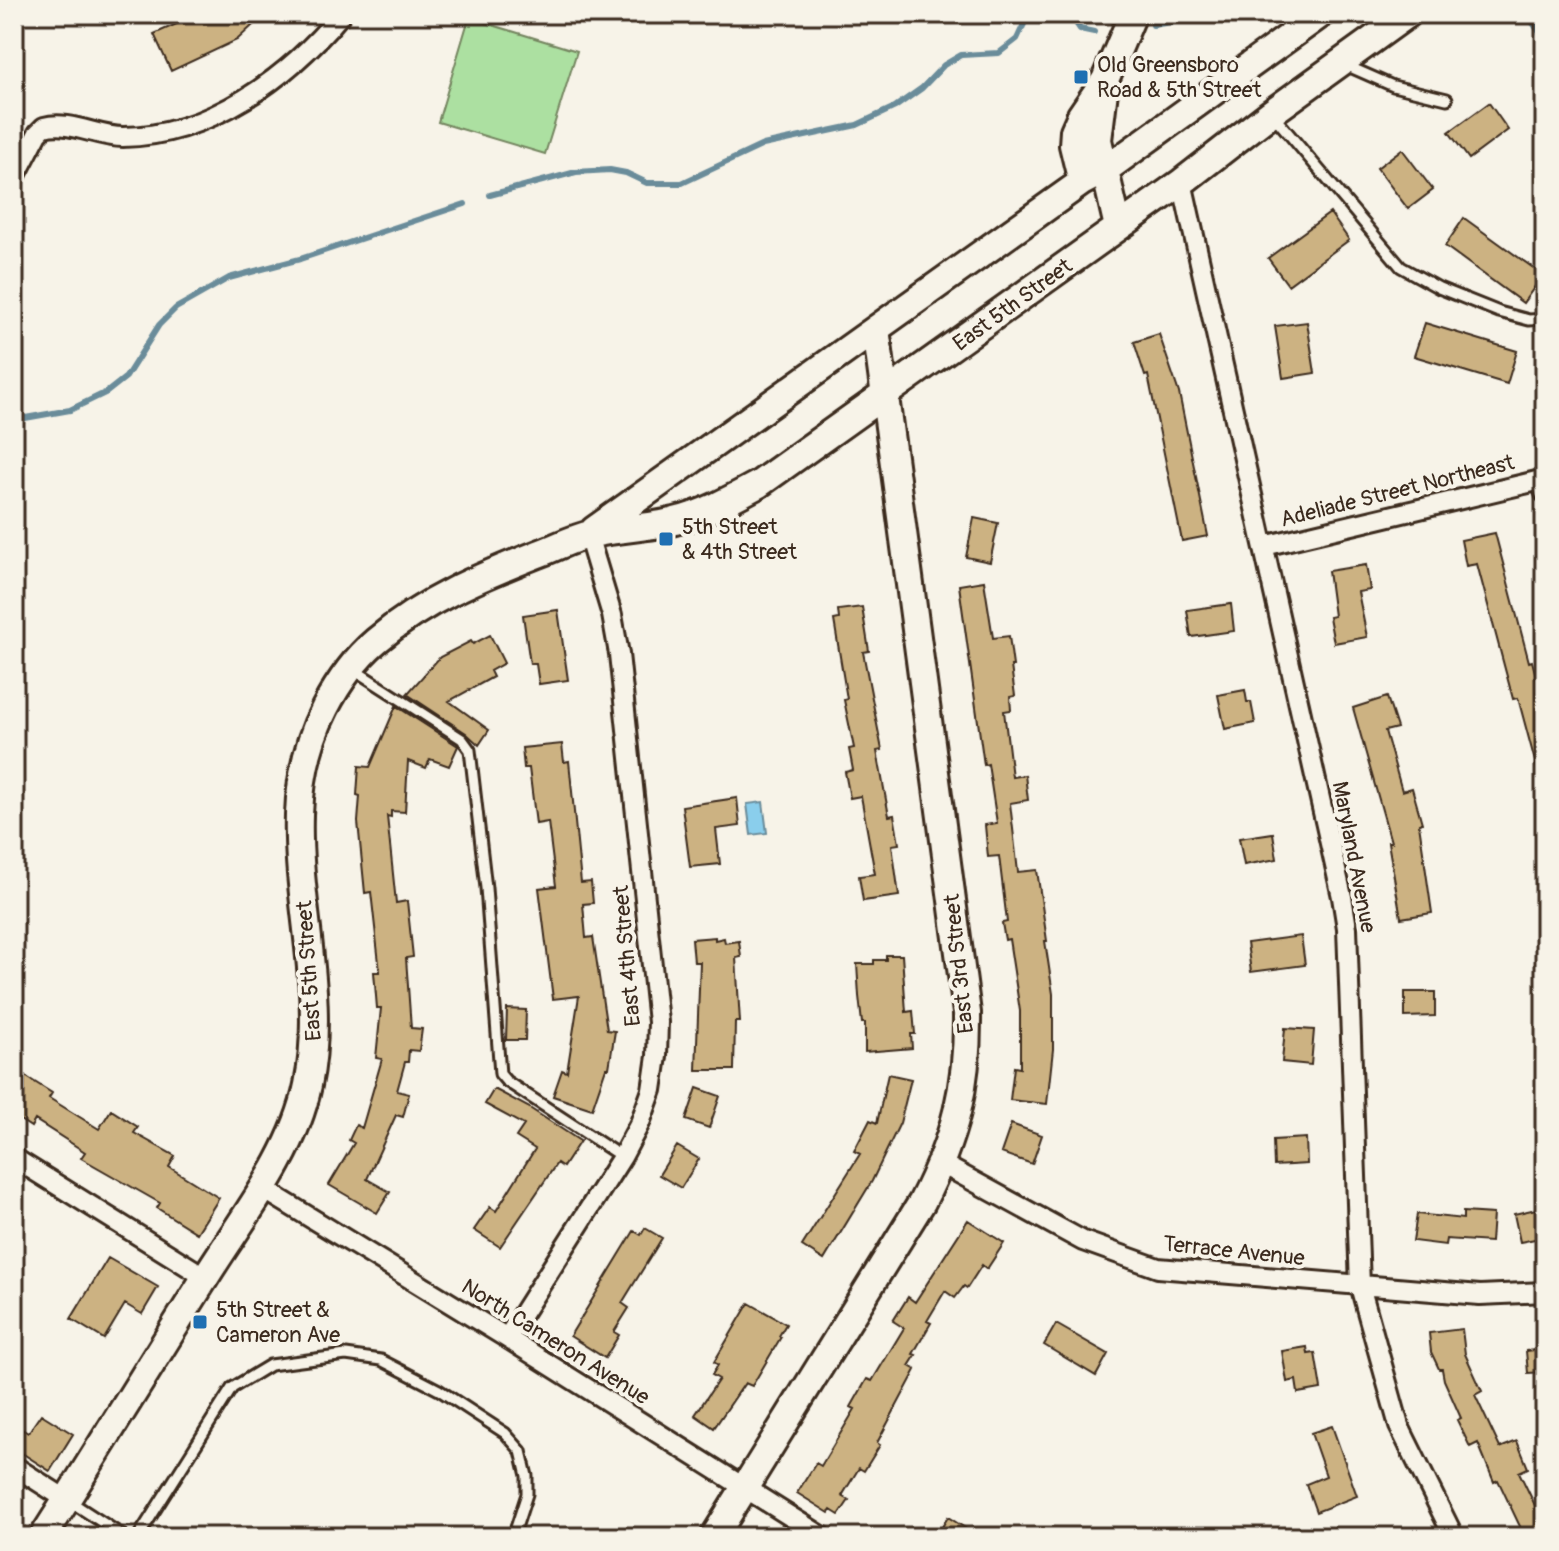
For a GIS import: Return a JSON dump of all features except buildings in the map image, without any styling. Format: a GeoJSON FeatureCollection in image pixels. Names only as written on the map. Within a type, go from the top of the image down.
{"type":"FeatureCollection","features":[{"type":"Feature","properties":{"kind":"main road"},"geometry":{"type":"LineString","coordinates":[[1082,182],[1073,145],[1074,131],[1105,80],[1133,14]]}},
{"type":"Feature","properties":{"kind":"main road","name":"East 5th Street"},"geometry":{"type":"LineString","coordinates":[[588,535],[1321,14]]}},
{"type":"Feature","properties":{"kind":"main road","name":"East 5th Street"},"geometry":{"type":"LineString","coordinates":[[43,1537],[262,1188],[290,1137],[308,1089],[312,1062],[313,990],[298,839],[300,780],[307,749],[319,719],[334,690],[351,667],[375,642],[444,594],[483,576],[588,535],[676,521],[732,499],[785,468],[1182,182],[1404,16]]}},
{"type":"Feature","properties":{"kind":"main road"},"geometry":{"type":"LineString","coordinates":[[1105,80],[1098,134],[1118,227]]}},
{"type":"Feature","properties":{"kind":"main road","name":"East 3rd Street"},"geometry":{"type":"LineString","coordinates":[[714,1537],[922,1202],[942,1164],[963,1091],[967,1013],[876,329]]}},
{"type":"Feature","properties":{"kind":"street"},"geometry":{"type":"LineString","coordinates":[[14,179],[44,127],[65,126],[110,137],[129,137],[203,120],[229,109],[262,88],[299,58],[341,14]]}},
{"type":"Feature","properties":{"kind":"street","name":"Maryland Avenue"},"geometry":{"type":"LineString","coordinates":[[1182,182],[1347,928],[1360,1286],[1399,1426],[1454,1537]]}},
{"type":"Feature","properties":{"kind":"street","name":"Adeliade Street Northeast"},"geometry":{"type":"LineString","coordinates":[[1264,546],[1543,486]]}},
{"type":"Feature","properties":{"kind":"street","name":"East 4th Street"},"geometry":{"type":"LineString","coordinates":[[507,1338],[622,1157],[640,1123],[652,1090],[657,1056],[658,1022],[619,654],[612,615],[588,535]]}},
{"type":"Feature","properties":{"kind":"street"},"geometry":{"type":"LineString","coordinates":[[14,1158],[205,1277]]}},
{"type":"Feature","properties":{"kind":"street","name":"Terrace Avenue"},"geometry":{"type":"LineString","coordinates":[[942,1164],[1083,1241],[1158,1268],[1480,1295],[1545,1292]]}},
{"type":"Feature","properties":{"kind":"street","name":"North Cameron Avenue"},"geometry":{"type":"LineString","coordinates":[[262,1188],[823,1537]]}},
{"type":"Feature","properties":{"kind":"street"},"geometry":{"type":"LineString","coordinates":[[14,1466],[67,1500]]}},
{"type":"Feature","properties":{"kind":"lane"},"geometry":{"type":"LineString","coordinates":[[1340,63],[1393,86],[1447,99]]}},
{"type":"Feature","properties":{"kind":"lane"},"geometry":{"type":"LineString","coordinates":[[1271,113],[1401,267],[1439,288],[1499,312],[1529,320],[1545,319]]}},
{"type":"Feature","properties":{"kind":"lane"},"geometry":{"type":"LineString","coordinates":[[351,667],[462,739],[470,750],[485,873],[500,1074],[506,1081],[622,1157]]}},
{"type":"Feature","properties":{"kind":"lane"},"geometry":{"type":"LineString","coordinates":[[138,1537],[232,1388],[270,1365],[346,1355],[381,1360],[439,1390],[505,1433],[521,1451],[527,1476],[527,1494],[513,1537]]}},
{"type":"Feature","properties":{"kind":"lane"},"geometry":{"type":"LineString","coordinates":[[67,1500],[125,1537]]}},
{"type":"Feature","properties":{"kind":"green space"},"geometry":{"type":"Polygon","coordinates":[[[469,18],[577,51],[545,154],[438,122],[469,18]]]}},
{"type":"Feature","properties":{"kind":"water"},"geometry":{"type":"Polygon","coordinates":[[[763,802],[767,833],[751,835],[747,804],[763,802]]]}},
{"type":"Feature","properties":{"kind":"waterway"},"geometry":{"type":"LineString","coordinates":[[490,195],[576,172],[610,170],[626,173],[647,183],[682,183],[763,145],[857,125],[895,107],[922,88],[944,65],[961,55],[999,53],[1017,39],[1026,14]]}},
{"type":"Feature","properties":{"kind":"waterway"},"geometry":{"type":"LineString","coordinates":[[1070,14],[1080,29],[1094,32]]}},
{"type":"Feature","properties":{"kind":"waterway"},"geometry":{"type":"LineString","coordinates":[[1153,25],[1181,20],[1189,14]]}},
{"type":"Feature","properties":{"kind":"waterway"},"geometry":{"type":"LineString","coordinates":[[1527,14],[1545,40]]}},
{"type":"Feature","properties":{"kind":"waterway"},"geometry":{"type":"LineString","coordinates":[[14,420],[70,410],[107,392],[126,377],[159,325],[176,308],[229,278],[300,259],[465,204]]}},
{"type":"Feature","properties":{"kind":"place","name":"Old Greensboro Road & 5th Street"},"geometry":{"type":"Point","coordinates":[1081,77]}},
{"type":"Feature","properties":{"kind":"place","name":"5th Street & 4th Street"},"geometry":{"type":"Point","coordinates":[666,539]}},
{"type":"Feature","properties":{"kind":"place","name":"5th Street & Cameron Ave"},"geometry":{"type":"Point","coordinates":[200,1322]}}]}
